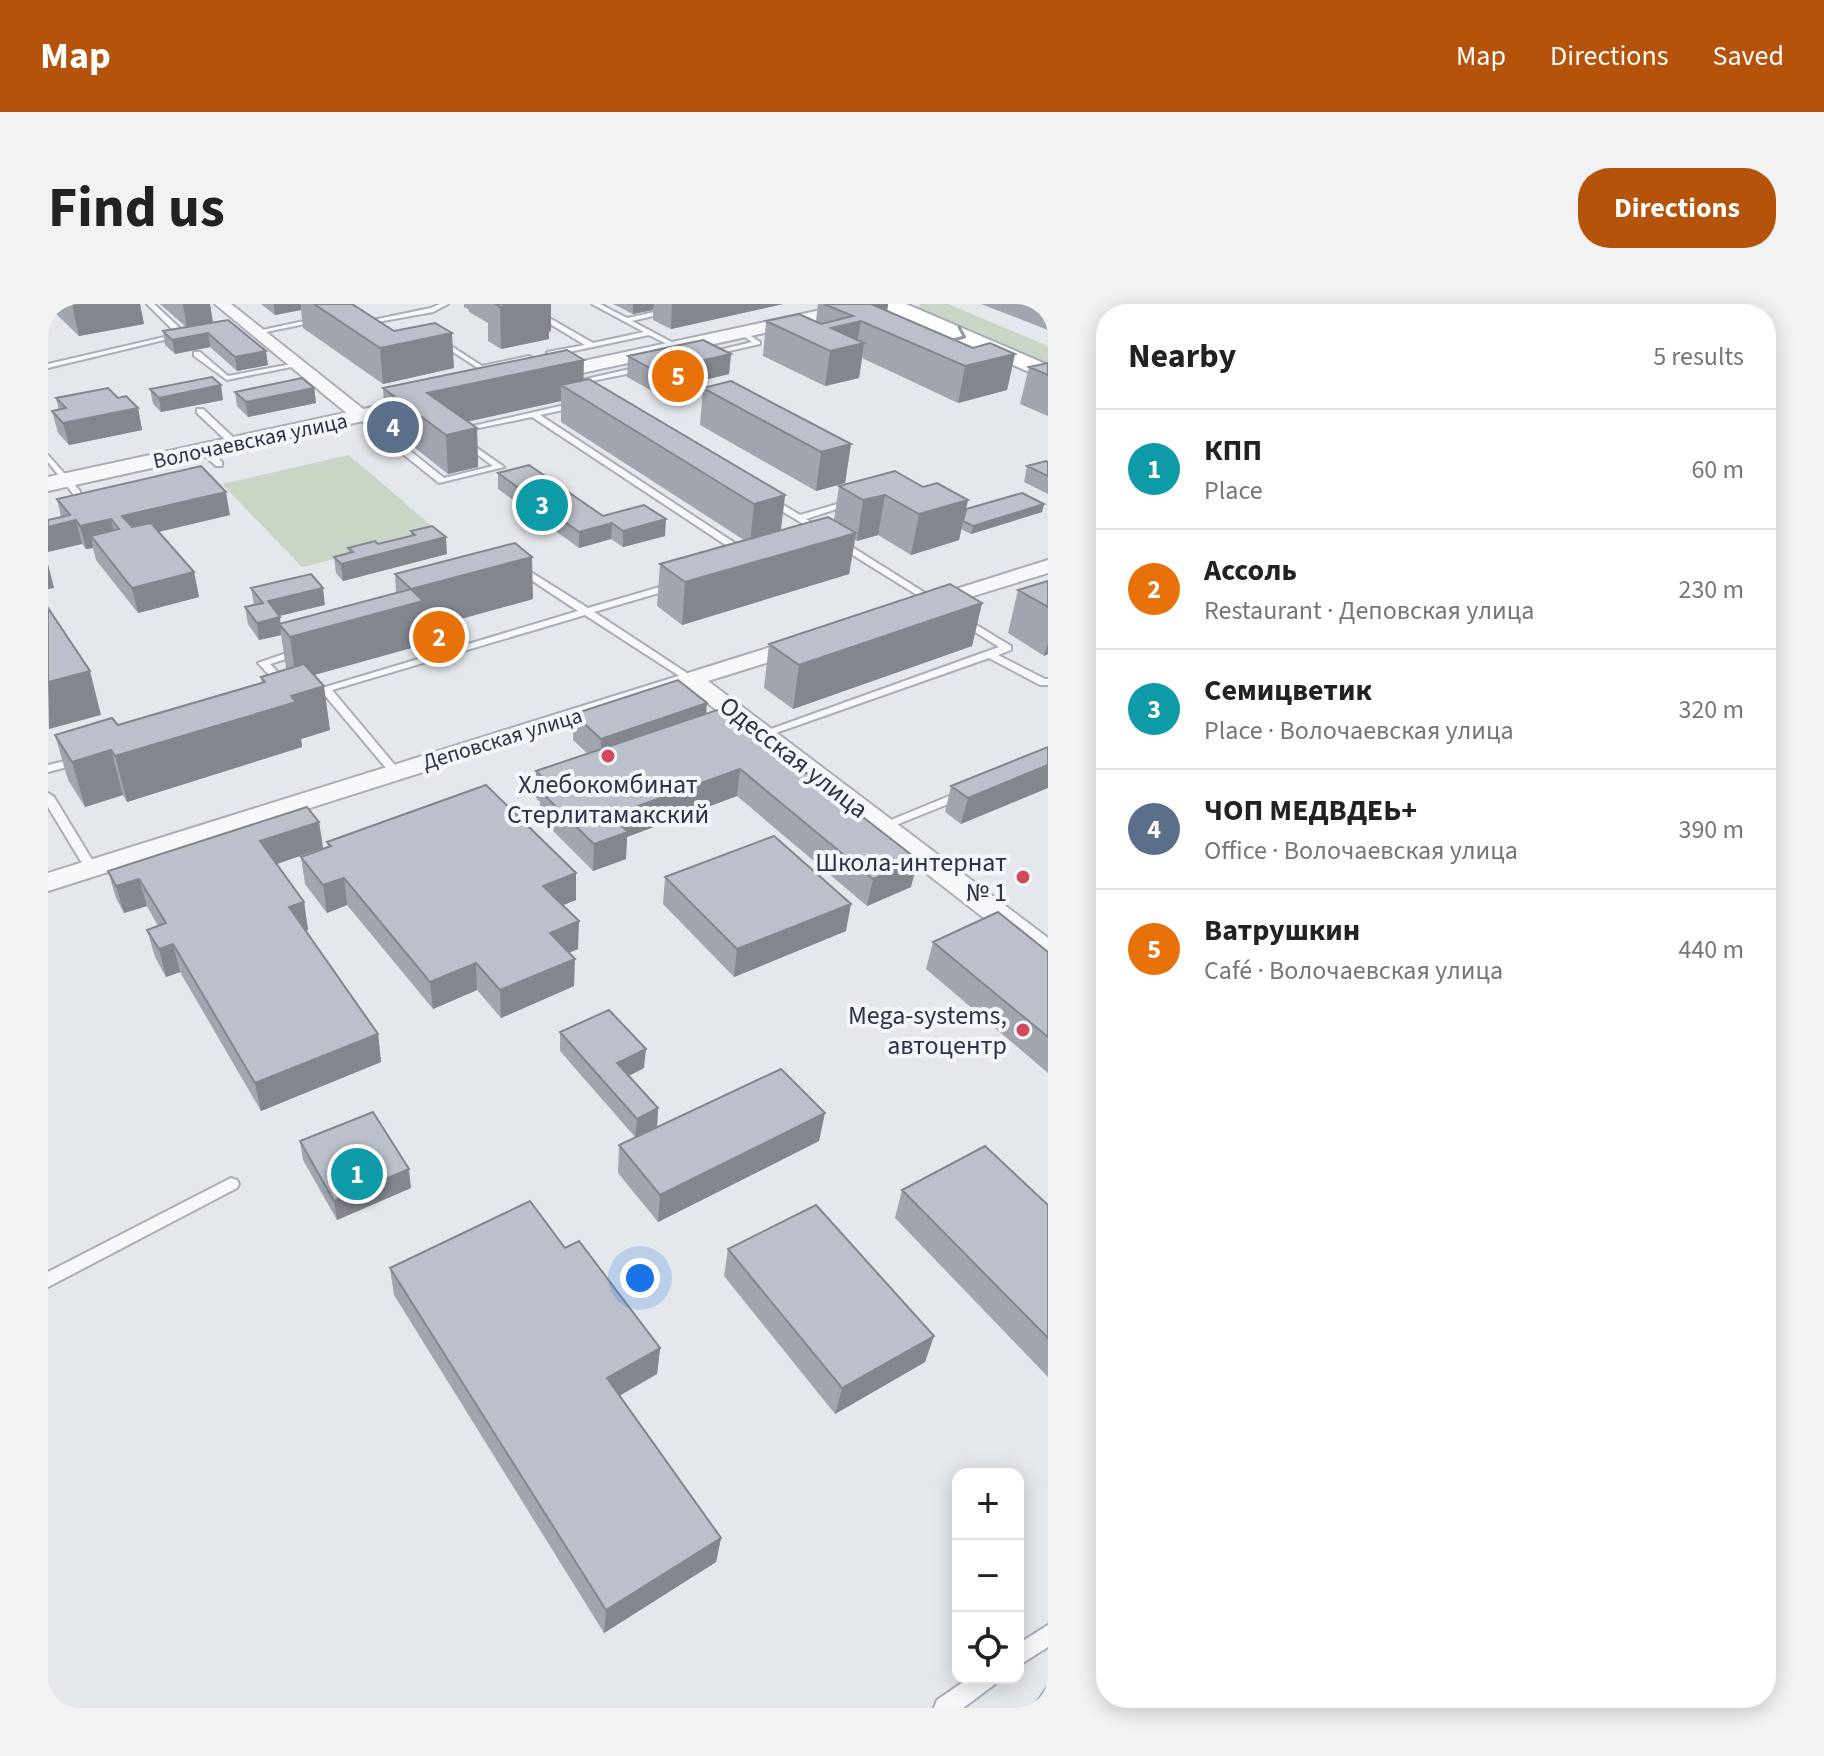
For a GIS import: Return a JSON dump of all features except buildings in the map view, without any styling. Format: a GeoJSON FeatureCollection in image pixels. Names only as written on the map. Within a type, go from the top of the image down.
{"type":"FeatureCollection","features":[{"type":"Feature","properties":{"kind":"main road"},"geometry":{"type":"LineString","coordinates":[[888,304],[1048,373]]}},
{"type":"Feature","properties":{"kind":"street"},"geometry":{"type":"LineString","coordinates":[[222,304],[247,329],[361,416]]}},
{"type":"Feature","properties":{"kind":"street"},"geometry":{"type":"LineString","coordinates":[[499,380],[659,352],[874,304]]}},
{"type":"Feature","properties":{"kind":"street","name":"Волочаевская улица"},"geometry":{"type":"LineString","coordinates":[[64,486],[212,457],[234,443],[448,397]]}},
{"type":"Feature","properties":{"kind":"street"},"geometry":{"type":"LineString","coordinates":[[904,612],[1048,566]]}},
{"type":"Feature","properties":{"kind":"street","name":"Деповская улица"},"geometry":{"type":"LineString","coordinates":[[48,882],[828,636]]}},
{"type":"Feature","properties":{"kind":"street","name":"Одесская улица"},"geometry":{"type":"LineString","coordinates":[[691,679],[1048,953]]}},
{"type":"Feature","properties":{"kind":"lane"},"geometry":{"type":"LineString","coordinates":[[150,304],[182,334]]}},
{"type":"Feature","properties":{"kind":"lane"},"geometry":{"type":"LineString","coordinates":[[365,333],[353,325],[433,310],[445,304]]}},
{"type":"Feature","properties":{"kind":"lane"},"geometry":{"type":"LineString","coordinates":[[520,304],[591,345],[659,352]]}},
{"type":"Feature","properties":{"kind":"lane"},"geometry":{"type":"LineString","coordinates":[[595,304],[626,320],[659,352]]}},
{"type":"Feature","properties":{"kind":"lane"},"geometry":{"type":"LineString","coordinates":[[666,304],[676,309]]}},
{"type":"Feature","properties":{"kind":"lane"},"geometry":{"type":"LineString","coordinates":[[626,320],[701,304]]}},
{"type":"Feature","properties":{"kind":"lane"},"geometry":{"type":"LineString","coordinates":[[247,329],[326,319]]}},
{"type":"Feature","properties":{"kind":"lane"},"geometry":{"type":"LineString","coordinates":[[48,366],[196,333]]}},
{"type":"Feature","properties":{"kind":"lane"},"geometry":{"type":"LineString","coordinates":[[697,356],[758,343],[743,333]]}},
{"type":"Feature","properties":{"kind":"lane"},"geometry":{"type":"LineString","coordinates":[[546,342],[567,368],[591,390]]}},
{"type":"Feature","properties":{"kind":"lane"},"geometry":{"type":"LineString","coordinates":[[481,368],[567,368],[591,345]]}},
{"type":"Feature","properties":{"kind":"lane"},"geometry":{"type":"LineString","coordinates":[[426,353],[451,348],[499,380]]}},
{"type":"Feature","properties":{"kind":"lane"},"geometry":{"type":"LineString","coordinates":[[197,354],[227,378],[297,365]]}},
{"type":"Feature","properties":{"kind":"lane"},"geometry":{"type":"LineString","coordinates":[[361,416],[442,481],[500,467],[452,432],[590,402]]}},
{"type":"Feature","properties":{"kind":"lane"},"geometry":{"type":"LineString","coordinates":[[200,411],[234,443]]}},
{"type":"Feature","properties":{"kind":"lane"},"geometry":{"type":"LineString","coordinates":[[533,414],[758,562],[743,566]]}},
{"type":"Feature","properties":{"kind":"lane"},"geometry":{"type":"LineString","coordinates":[[48,457],[64,486]]}},
{"type":"Feature","properties":{"kind":"lane"},"geometry":{"type":"LineString","coordinates":[[760,494],[1007,648],[763,734]]}},
{"type":"Feature","properties":{"kind":"lane"},"geometry":{"type":"LineString","coordinates":[[799,518],[859,501]]}},
{"type":"Feature","properties":{"kind":"lane"},"geometry":{"type":"LineString","coordinates":[[498,581],[526,573],[691,679]]}},
{"type":"Feature","properties":{"kind":"lane"},"geometry":{"type":"LineString","coordinates":[[311,693],[686,582]]}},
{"type":"Feature","properties":{"kind":"lane"},"geometry":{"type":"LineString","coordinates":[[296,698],[263,663],[308,649]]}},
{"type":"Feature","properties":{"kind":"lane"},"geometry":{"type":"LineString","coordinates":[[989,654],[1044,683],[1048,682]]}},
{"type":"Feature","properties":{"kind":"lane"},"geometry":{"type":"LineString","coordinates":[[325,689],[395,772]]}},
{"type":"Feature","properties":{"kind":"lane"},"geometry":{"type":"LineString","coordinates":[[48,769],[92,757]]}},
{"type":"Feature","properties":{"kind":"lane"},"geometry":{"type":"LineString","coordinates":[[882,826],[979,789]]}},
{"type":"Feature","properties":{"kind":"lane"},"geometry":{"type":"LineString","coordinates":[[48,797],[91,868]]}},
{"type":"Feature","properties":{"kind":"lane"},"geometry":{"type":"LineString","coordinates":[[48,1280],[231,1184]]}},
{"type":"Feature","properties":{"kind":"lane"},"geometry":{"type":"LineString","coordinates":[[1024,1652],[1048,1635]]}},
{"type":"Feature","properties":{"kind":"lane"},"geometry":{"type":"LineString","coordinates":[[954,1705],[980,1684]]}},
{"type":"Feature","properties":{"kind":"green space"},"geometry":{"type":"Polygon","coordinates":[[[921,304],[948,304],[1048,346],[1048,366],[915,310],[921,304]]]}},
{"type":"Feature","properties":{"kind":"green space"},"geometry":{"type":"Polygon","coordinates":[[[349,455],[440,533],[302,567],[222,484],[349,455]]]}},
{"type":"Feature","properties":{"kind":"place","name":"Ватрушкин"},"geometry":{"type":"Point","coordinates":[678,376]}},
{"type":"Feature","properties":{"kind":"place","name":"ЧОП МЕДВДЕЬ+"},"geometry":{"type":"Point","coordinates":[393,427]}},
{"type":"Feature","properties":{"kind":"place","name":"Семицветик"},"geometry":{"type":"Point","coordinates":[542,505]}},
{"type":"Feature","properties":{"kind":"place","name":"Ассоль"},"geometry":{"type":"Point","coordinates":[439,637]}},
{"type":"Feature","properties":{"kind":"place","name":"Хлебокомбинат Стерлитамакский"},"geometry":{"type":"Point","coordinates":[608,756]}},
{"type":"Feature","properties":{"kind":"place","name":"Школа-интернат № 1"},"geometry":{"type":"Point","coordinates":[1023,877]}},
{"type":"Feature","properties":{"kind":"place","name":"Mega-systems, автоцентр"},"geometry":{"type":"Point","coordinates":[1023,1030]}},
{"type":"Feature","properties":{"kind":"place","name":"КПП"},"geometry":{"type":"Point","coordinates":[357,1174]}}]}
